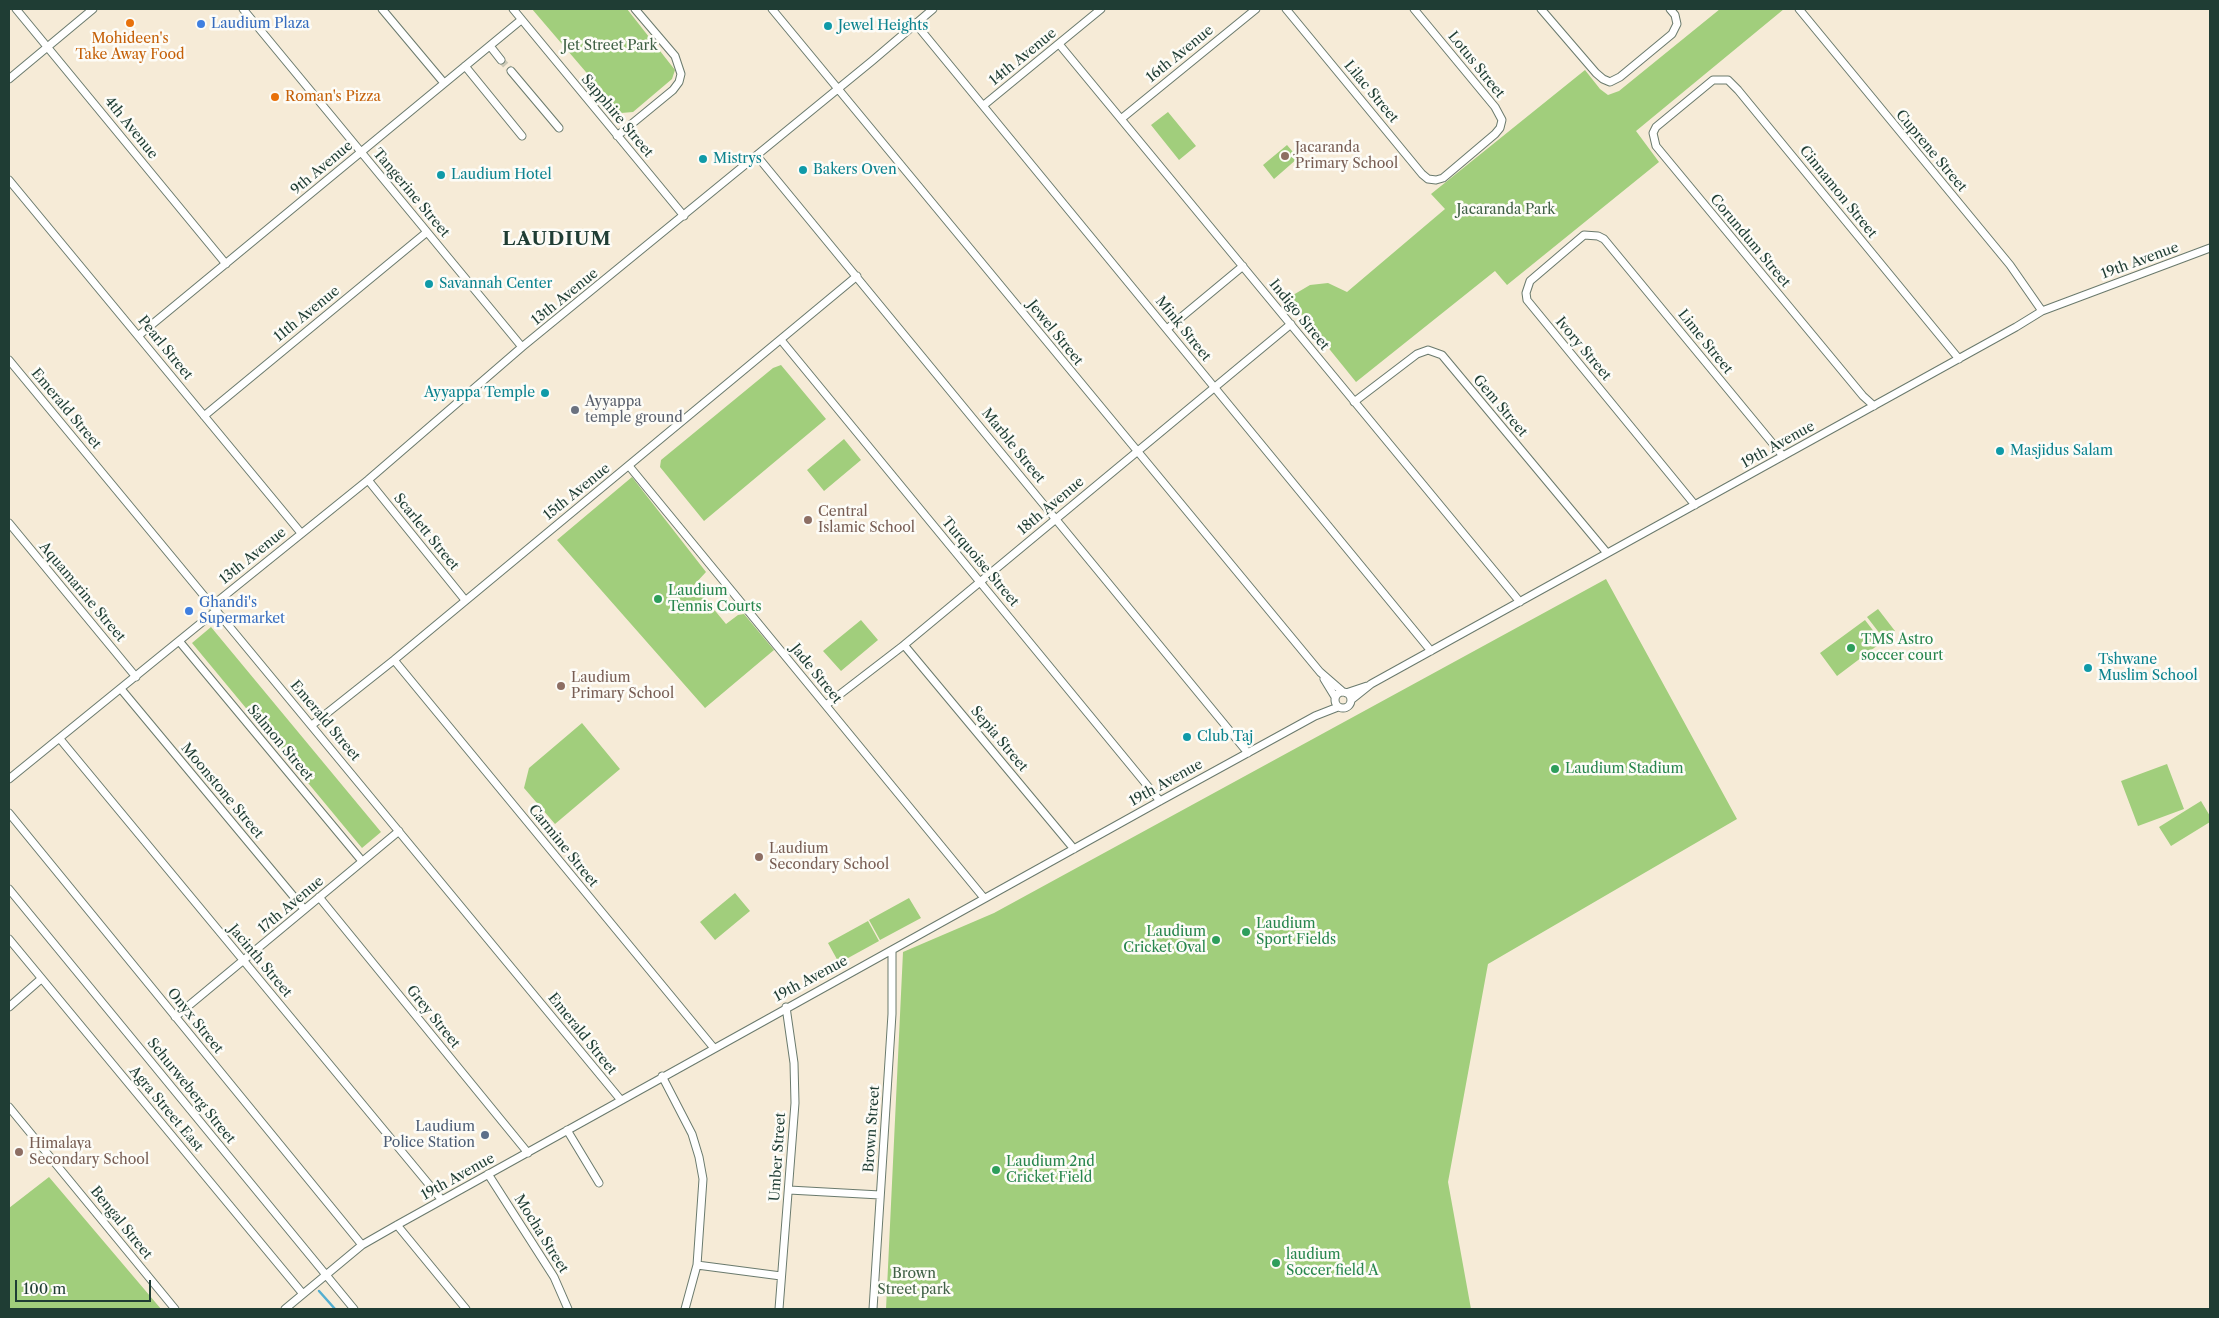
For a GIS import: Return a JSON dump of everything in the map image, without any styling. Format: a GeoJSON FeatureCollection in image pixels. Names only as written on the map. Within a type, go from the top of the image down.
{"type":"FeatureCollection","features":[{"type":"Feature","properties":{"kind":"street","name":"4th Avenue"},"geometry":{"type":"LineString","coordinates":[[16,9],[226,264]]}},
{"type":"Feature","properties":{"kind":"street"},"geometry":{"type":"LineString","coordinates":[[9,79],[93,9]]}},
{"type":"Feature","properties":{"kind":"street","name":"Tangerine Street"},"geometry":{"type":"LineString","coordinates":[[243,9],[522,348]]}},
{"type":"Feature","properties":{"kind":"street"},"geometry":{"type":"LineString","coordinates":[[382,9],[444,83]]}},
{"type":"Feature","properties":{"kind":"street","name":"Sapphire Street"},"geometry":{"type":"LineString","coordinates":[[513,9],[684,216]]}},
{"type":"Feature","properties":{"kind":"street"},"geometry":{"type":"LineString","coordinates":[[616,136],[673,90],[679,82],[681,74],[675,56],[635,9]]}},
{"type":"Feature","properties":{"kind":"street","name":"Jewel Street"},"geometry":{"type":"LineString","coordinates":[[772,9],[1320,672],[1338,707]]}},
{"type":"Feature","properties":{"kind":"street","name":"13th Avenue"},"geometry":{"type":"LineString","coordinates":[[9,779],[136,677],[300,533],[368,480],[522,348],[933,9]]}},
{"type":"Feature","properties":{"kind":"street","name":"14th Avenue"},"geometry":{"type":"LineString","coordinates":[[984,105],[1101,9]]}},
{"type":"Feature","properties":{"kind":"street","name":"16th Avenue"},"geometry":{"type":"LineString","coordinates":[[1121,119],[1256,9]]}},
{"type":"Feature","properties":{"kind":"street","name":"Lilac Street"},"geometry":{"type":"LineString","coordinates":[[1286,9],[1422,174],[1432,180],[1444,178]]}},
{"type":"Feature","properties":{"kind":"street","name":"Lotus Street"},"geometry":{"type":"LineString","coordinates":[[1414,9],[1495,107],[1502,120],[1500,128],[1495,134],[1444,178]]}},
{"type":"Feature","properties":{"kind":"street"},"geometry":{"type":"LineString","coordinates":[[1541,9],[1596,73],[1610,82],[1617,80],[1672,34],[1676,28],[1672,12]]}},
{"type":"Feature","properties":{"kind":"street","name":"Cuprene Street"},"geometry":{"type":"LineString","coordinates":[[1798,9],[2004,258],[2042,310]]}},
{"type":"Feature","properties":{"kind":"street","name":"9th Avenue"},"geometry":{"type":"LineString","coordinates":[[138,336],[522,20]]}},
{"type":"Feature","properties":{"kind":"street","name":"Mink Street"},"geometry":{"type":"LineString","coordinates":[[915,23],[1431,651]]}},
{"type":"Feature","properties":{"kind":"street","name":"Indigo Street"},"geometry":{"type":"LineString","coordinates":[[1059,44],[1520,602]]}},
{"type":"Feature","properties":{"kind":"street"},"geometry":{"type":"LineString","coordinates":[[490,46],[501,60]]}},
{"type":"Feature","properties":{"kind":"street"},"geometry":{"type":"LineString","coordinates":[[465,66],[522,136]]}},
{"type":"Feature","properties":{"kind":"street"},"geometry":{"type":"LineString","coordinates":[[510,71],[559,128]]}},
{"type":"Feature","properties":{"kind":"street","name":"Cinnamon Street"},"geometry":{"type":"LineString","coordinates":[[1685,102],[1713,80],[1728,80],[1733,84],[1959,359]]}},
{"type":"Feature","properties":{"kind":"street","name":"Corundum Street"},"geometry":{"type":"LineString","coordinates":[[1685,102],[1656,127],[1653,133],[1656,146],[1871,408]]}},
{"type":"Feature","properties":{"kind":"street","name":"Marble Street"},"geometry":{"type":"LineString","coordinates":[[757,156],[1248,753]]}},
{"type":"Feature","properties":{"kind":"street","name":"Pearl Street"},"geometry":{"type":"LineString","coordinates":[[9,180],[300,533]]}},
{"type":"Feature","properties":{"kind":"street","name":"11th Avenue"},"geometry":{"type":"LineString","coordinates":[[204,416],[427,232]]}},
{"type":"Feature","properties":{"kind":"street","name":"Ivory Street"},"geometry":{"type":"LineString","coordinates":[[1608,245],[1598,236],[1584,236],[1530,280],[1526,293],[1527,300],[1695,505]]}},
{"type":"Feature","properties":{"kind":"street","name":"Lime Street"},"geometry":{"type":"LineString","coordinates":[[1608,245],[1783,456]]}},
{"type":"Feature","properties":{"kind":"street","name":"19th Avenue"},"geometry":{"type":"LineString","coordinates":[[285,1309],[362,1245],[441,1199],[1160,800],[1315,716],[1338,707],[1346,708],[1351,700],[1371,684],[1959,359],[2042,310],[2209,249]]}},
{"type":"Feature","properties":{"kind":"street"},"geometry":{"type":"LineString","coordinates":[[1167,329],[1243,266]]}},
{"type":"Feature","properties":{"kind":"street","name":"15th Avenue"},"geometry":{"type":"LineString","coordinates":[[312,725],[394,660],[857,276]]}},
{"type":"Feature","properties":{"kind":"street","name":"18th Avenue"},"geometry":{"type":"LineString","coordinates":[[826,705],[904,644],[1291,324]]}},
{"type":"Feature","properties":{"kind":"street","name":"Turquoise Street"},"geometry":{"type":"LineString","coordinates":[[781,340],[1160,800]]}},
{"type":"Feature","properties":{"kind":"street","name":"Gem Street"},"geometry":{"type":"LineString","coordinates":[[1354,402],[1418,354],[1428,350],[1442,355],[1608,553]]}},
{"type":"Feature","properties":{"kind":"street","name":"Emerald Street"},"geometry":{"type":"LineString","coordinates":[[9,360],[215,607],[620,1100]]}},
{"type":"Feature","properties":{"kind":"street","name":"Jade Street"},"geometry":{"type":"LineString","coordinates":[[629,466],[984,898]]}},
{"type":"Feature","properties":{"kind":"street","name":"Scarlett Street"},"geometry":{"type":"LineString","coordinates":[[368,480],[465,600]]}},
{"type":"Feature","properties":{"kind":"street","name":"Aquamarine Street"},"geometry":{"type":"LineString","coordinates":[[9,523],[136,677]]}},
{"type":"Feature","properties":{"kind":"street","name":"Salmon Street"},"geometry":{"type":"LineString","coordinates":[[179,641],[362,861]]}},
{"type":"Feature","properties":{"kind":"street","name":"Sepia Street"},"geometry":{"type":"LineString","coordinates":[[904,644],[1074,848]]}},
{"type":"Feature","properties":{"kind":"street","name":"Carmine Street"},"geometry":{"type":"LineString","coordinates":[[394,660],[713,1048]]}},
{"type":"Feature","properties":{"kind":"street","name":"Jewel Street"},"geometry":{"type":"LineString","coordinates":[[1320,672],[1351,700]]}},
{"type":"Feature","properties":{"kind":"street","name":"19th Avenue"},"geometry":{"type":"LineString","coordinates":[[1315,716],[1344,692],[1371,684]]}},
{"type":"Feature","properties":{"kind":"street","name":"Moonstone Street"},"geometry":{"type":"LineString","coordinates":[[121,689],[304,909]]}},
{"type":"Feature","properties":{"kind":"street","name":"Jacinth Street"},"geometry":{"type":"LineString","coordinates":[[60,739],[441,1199]]}},
{"type":"Feature","properties":{"kind":"street","name":"Onyx Street"},"geometry":{"type":"LineString","coordinates":[[9,813],[362,1245]]}},
{"type":"Feature","properties":{"kind":"street","name":"17th Avenue"},"geometry":{"type":"LineString","coordinates":[[176,1017],[399,831]]}},
{"type":"Feature","properties":{"kind":"street","name":"Schurweberg Street"},"geometry":{"type":"LineString","coordinates":[[9,889],[354,1309]]}},
{"type":"Feature","properties":{"kind":"street","name":"Grey Street"},"geometry":{"type":"LineString","coordinates":[[319,897],[528,1152]]}},
{"type":"Feature","properties":{"kind":"street","name":"Agra Street East"},"geometry":{"type":"LineString","coordinates":[[9,939],[303,1294]]}},
{"type":"Feature","properties":{"kind":"street","name":"Brown Street"},"geometry":{"type":"LineString","coordinates":[[873,1309],[892,1005],[892,950]]}},
{"type":"Feature","properties":{"kind":"street"},"geometry":{"type":"LineString","coordinates":[[9,1007],[42,979]]}},
{"type":"Feature","properties":{"kind":"street","name":"Umber Street"},"geometry":{"type":"LineString","coordinates":[[779,1309],[789,1190],[795,1081],[786,1007]]}},
{"type":"Feature","properties":{"kind":"street"},"geometry":{"type":"LineString","coordinates":[[662,1076],[684,1116],[700,1157],[703,1179],[703,1203],[697,1265],[685,1309]]}},
{"type":"Feature","properties":{"kind":"street","name":"Bengal Street"},"geometry":{"type":"LineString","coordinates":[[9,1107],[175,1309]]}},
{"type":"Feature","properties":{"kind":"street"},"geometry":{"type":"LineString","coordinates":[[567,1130],[599,1183]]}},
{"type":"Feature","properties":{"kind":"street","name":"Mocha Street"},"geometry":{"type":"LineString","coordinates":[[488,1174],[554,1277],[568,1309]]}},
{"type":"Feature","properties":{"kind":"street"},"geometry":{"type":"LineString","coordinates":[[789,1190],[880,1195]]}},
{"type":"Feature","properties":{"kind":"street"},"geometry":{"type":"LineString","coordinates":[[397,1225],[466,1309]]}},
{"type":"Feature","properties":{"kind":"street"},"geometry":{"type":"LineString","coordinates":[[697,1265],[781,1276]]}},
{"type":"Feature","properties":{"kind":"green space","name":"Jet Street Park"},"geometry":{"type":"Polygon","coordinates":[[[532,9],[627,9],[675,70],[672,79],[633,112],[621,113],[532,9]]]}},
{"type":"Feature","properties":{"kind":"green space","name":"Jacaranda Park"},"geometry":{"type":"Polygon","coordinates":[[[1720,9],[1784,9],[1636,131],[1659,162],[1507,285],[1495,271],[1356,382],[1288,298],[1310,285],[1328,283],[1347,292],[1445,209],[1431,194],[1585,70],[1600,89],[1608,95],[1619,91],[1720,9]]]}},
{"type":"Feature","properties":{"kind":"green space"},"geometry":{"type":"Polygon","coordinates":[[[1168,112],[1196,146],[1179,160],[1151,125],[1168,112]]]}},
{"type":"Feature","properties":{"kind":"green space"},"geometry":{"type":"Polygon","coordinates":[[[1287,145],[1298,158],[1274,179],[1263,165],[1287,145]]]}},
{"type":"Feature","properties":{"kind":"green space"},"geometry":{"type":"Polygon","coordinates":[[[781,365],[826,419],[704,521],[660,467],[661,460],[773,368],[781,365]]]}},
{"type":"Feature","properties":{"kind":"green space"},"geometry":{"type":"Polygon","coordinates":[[[844,439],[861,460],[824,491],[807,470],[844,439]]]}},
{"type":"Feature","properties":{"kind":"green space","name":"Laudium Tennis Courts"},"geometry":{"type":"Polygon","coordinates":[[[632,477],[706,572],[694,585],[726,624],[738,615],[744,614],[774,650],[705,708],[557,540],[632,477]]]}},
{"type":"Feature","properties":{"kind":"green space","name":"Laudium Sport Fields"},"geometry":{"type":"Polygon","coordinates":[[[1606,579],[1737,819],[1488,964],[1448,1182],[1471,1309],[886,1309],[903,952],[994,913],[1606,579]]]}},
{"type":"Feature","properties":{"kind":"green space"},"geometry":{"type":"Polygon","coordinates":[[[1878,609],[1895,631],[1884,639],[1867,617],[1878,609]]]}},
{"type":"Feature","properties":{"kind":"green space"},"geometry":{"type":"Polygon","coordinates":[[[861,620],[878,640],[841,671],[823,651],[861,620]]]}},
{"type":"Feature","properties":{"kind":"green space","name":"TMS Astro soccer court"},"geometry":{"type":"Polygon","coordinates":[[[1865,620],[1882,642],[1837,676],[1820,653],[1865,620]]]}},
{"type":"Feature","properties":{"kind":"green space"},"geometry":{"type":"Polygon","coordinates":[[[211,627],[381,832],[362,848],[192,643],[211,627]]]}},
{"type":"Feature","properties":{"kind":"green space"},"geometry":{"type":"Polygon","coordinates":[[[582,723],[620,769],[555,824],[524,788],[529,768],[582,723]]]}},
{"type":"Feature","properties":{"kind":"green space"},"geometry":{"type":"Polygon","coordinates":[[[2167,764],[2184,809],[2138,826],[2121,781],[2167,764]]]}},
{"type":"Feature","properties":{"kind":"green space"},"geometry":{"type":"Polygon","coordinates":[[[2201,801],[2210,816],[2210,822],[2171,846],[2159,827],[2201,801]]]}},
{"type":"Feature","properties":{"kind":"green space"},"geometry":{"type":"Polygon","coordinates":[[[735,893],[750,911],[715,940],[700,922],[735,893]]]}},
{"type":"Feature","properties":{"kind":"green space"},"geometry":{"type":"Polygon","coordinates":[[[909,898],[921,918],[880,940],[869,920],[909,898]]]}},
{"type":"Feature","properties":{"kind":"green space"},"geometry":{"type":"Polygon","coordinates":[[[868,921],[879,941],[839,963],[828,943],[868,921]]]}},
{"type":"Feature","properties":{"kind":"green space"},"geometry":{"type":"Polygon","coordinates":[[[49,1177],[161,1309],[9,1309],[9,1208],[49,1177]]]}},
{"type":"Feature","properties":{"kind":"waterway"},"geometry":{"type":"LineString","coordinates":[[319,1291],[335,1309]]}},
{"type":"Feature","properties":{"kind":"tunnel"},"geometry":{"type":"LineString","coordinates":[[501,60],[511,71]]}},
{"type":"Feature","properties":{"kind":"place","name":"Mohideen's Take Away Food"},"geometry":{"type":"Point","coordinates":[130,23]}},
{"type":"Feature","properties":{"kind":"place","name":"Laudium Plaza"},"geometry":{"type":"Point","coordinates":[201,24]}},
{"type":"Feature","properties":{"kind":"place","name":"Jewel Heights"},"geometry":{"type":"Point","coordinates":[828,26]}},
{"type":"Feature","properties":{"kind":"place","name":"Roman's Pizza"},"geometry":{"type":"Point","coordinates":[275,97]}},
{"type":"Feature","properties":{"kind":"place","name":"Jacaranda Primary School"},"geometry":{"type":"Point","coordinates":[1285,156]}},
{"type":"Feature","properties":{"kind":"place","name":"Mistrys"},"geometry":{"type":"Point","coordinates":[703,159]}},
{"type":"Feature","properties":{"kind":"place","name":"Bakers Oven"},"geometry":{"type":"Point","coordinates":[803,170]}},
{"type":"Feature","properties":{"kind":"place","name":"Laudium Hotel"},"geometry":{"type":"Point","coordinates":[441,175]}},
{"type":"Feature","properties":{"kind":"place","name":"Savannah Center"},"geometry":{"type":"Point","coordinates":[429,284]}},
{"type":"Feature","properties":{"kind":"place","name":"Ayyappa Temple"},"geometry":{"type":"Point","coordinates":[545,393]}},
{"type":"Feature","properties":{"kind":"place","name":"Ayyappa temple ground"},"geometry":{"type":"Point","coordinates":[575,410]}},
{"type":"Feature","properties":{"kind":"place","name":"Masjidus Salam"},"geometry":{"type":"Point","coordinates":[2000,451]}},
{"type":"Feature","properties":{"kind":"place","name":"Central Islamic School"},"geometry":{"type":"Point","coordinates":[808,520]}},
{"type":"Feature","properties":{"kind":"place","name":"Laudium Tennis Courts"},"geometry":{"type":"Point","coordinates":[658,599]}},
{"type":"Feature","properties":{"kind":"place","name":"Ghandi's Supermarket"},"geometry":{"type":"Point","coordinates":[189,611]}},
{"type":"Feature","properties":{"kind":"place","name":"TMS Astro soccer court"},"geometry":{"type":"Point","coordinates":[1851,648]}},
{"type":"Feature","properties":{"kind":"place","name":"Tshwane Muslim School"},"geometry":{"type":"Point","coordinates":[2088,668]}},
{"type":"Feature","properties":{"kind":"place","name":"Laudium Primary School"},"geometry":{"type":"Point","coordinates":[561,686]}},
{"type":"Feature","properties":{"kind":"place","name":"Club Taj"},"geometry":{"type":"Point","coordinates":[1187,737]}},
{"type":"Feature","properties":{"kind":"place","name":"Laudium Stadium"},"geometry":{"type":"Point","coordinates":[1555,769]}},
{"type":"Feature","properties":{"kind":"place","name":"Laudium Secondary School"},"geometry":{"type":"Point","coordinates":[759,857]}},
{"type":"Feature","properties":{"kind":"place","name":"Laudium Sport Fields"},"geometry":{"type":"Point","coordinates":[1246,932]}},
{"type":"Feature","properties":{"kind":"place","name":"Laudium Cricket Oval"},"geometry":{"type":"Point","coordinates":[1216,940]}},
{"type":"Feature","properties":{"kind":"place","name":"Laudium Police Station"},"geometry":{"type":"Point","coordinates":[485,1135]}},
{"type":"Feature","properties":{"kind":"place","name":"Himalaya Secondary School"},"geometry":{"type":"Point","coordinates":[19,1152]}},
{"type":"Feature","properties":{"kind":"place","name":"Laudium 2nd Cricket Field"},"geometry":{"type":"Point","coordinates":[996,1170]}},
{"type":"Feature","properties":{"kind":"place","name":"laudium Soccer field A"},"geometry":{"type":"Point","coordinates":[1276,1263]}},
{"type":"Feature","properties":{"kind":"district","name":"LAUDIUM"},"geometry":{"type":"Point","coordinates":[557,240]}},
{"type":"Feature","properties":{"kind":"park label","name":"Brown Street park"},"geometry":{"type":"Point","coordinates":[914,1282]}}]}
